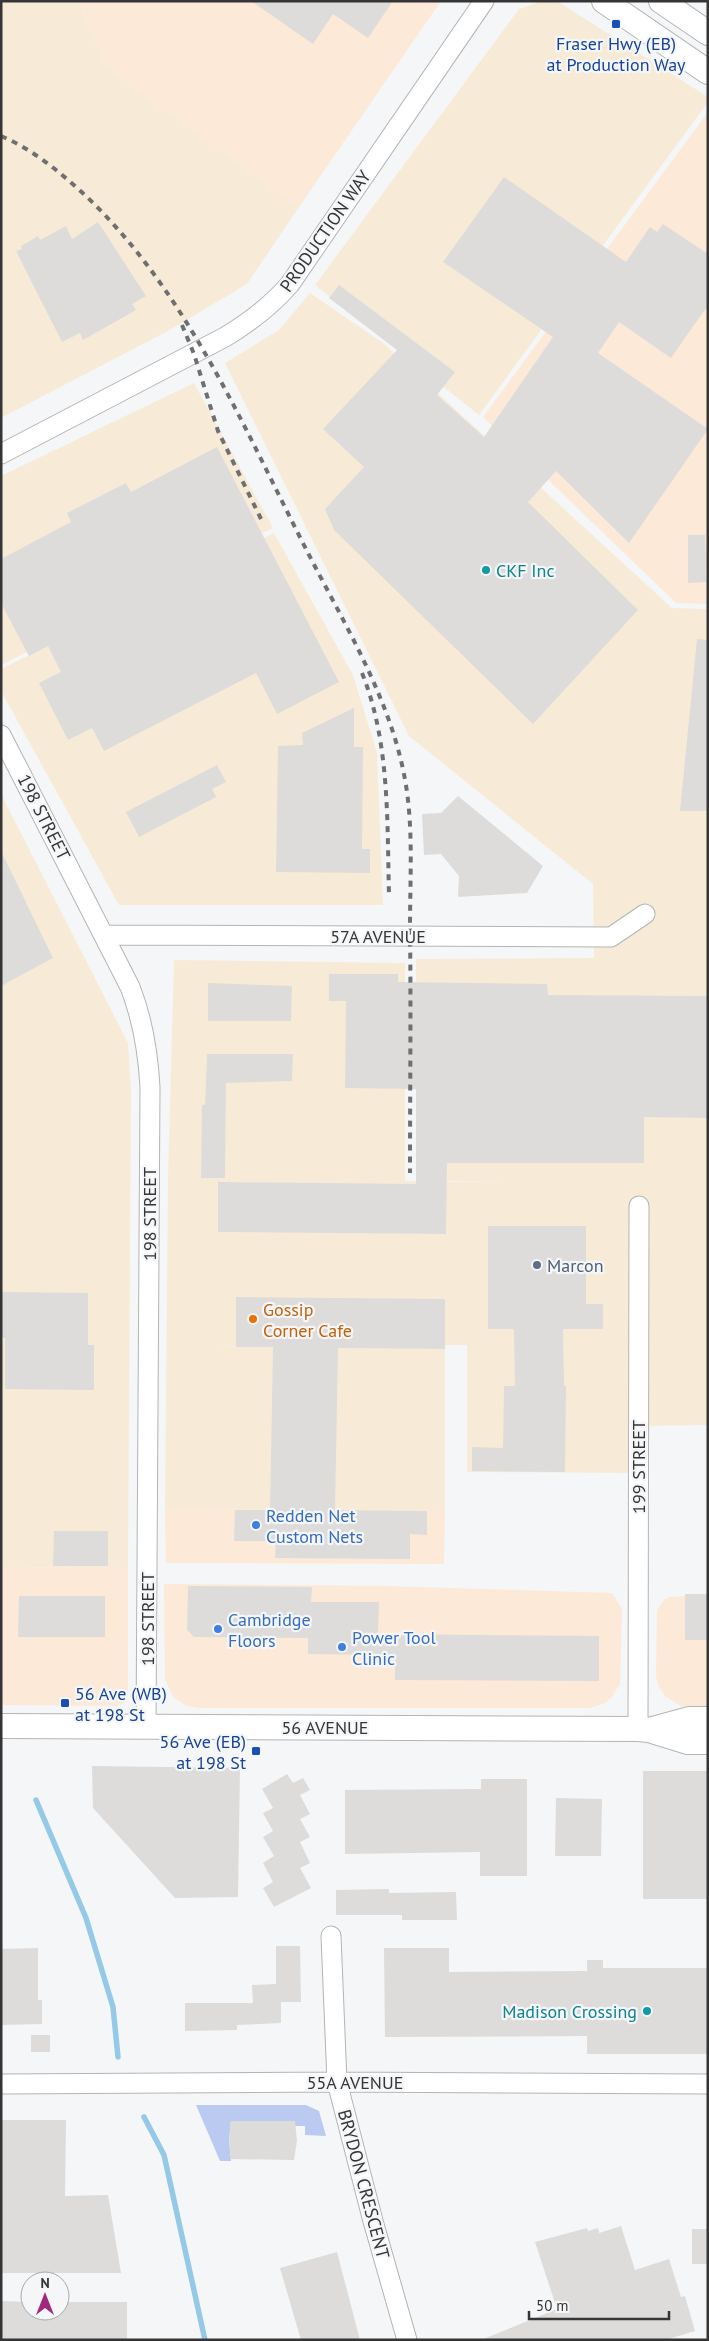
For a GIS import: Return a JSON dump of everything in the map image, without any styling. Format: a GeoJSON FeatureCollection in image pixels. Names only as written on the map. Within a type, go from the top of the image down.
{"type":"FeatureCollection","features":[{"type":"Feature","properties":{"kind":"main road"},"geometry":{"type":"LineString","coordinates":[[604,1],[708,72]]}},
{"type":"Feature","properties":{"kind":"main road"},"geometry":{"type":"LineString","coordinates":[[661,1],[708,33]]}},
{"type":"Feature","properties":{"kind":"main road","name":"56 AVENUE"},"geometry":{"type":"LineString","coordinates":[[1,1726],[644,1729],[689,1719],[708,1719]]}},
{"type":"Feature","properties":{"kind":"main road","name":"56 AVENUE"},"geometry":{"type":"LineString","coordinates":[[644,1729],[688,1742],[708,1742]]}},
{"type":"Feature","properties":{"kind":"street","name":"PRODUCTION WAY"},"geometry":{"type":"LineString","coordinates":[[1,454],[218,341],[250,322],[272,304],[290,284],[484,1]]}},
{"type":"Feature","properties":{"kind":"street","name":"198 STREET"},"geometry":{"type":"LineString","coordinates":[[1,734],[130,987],[139,1010],[146,1038],[149,1066],[146,1727]]}},
{"type":"Feature","properties":{"kind":"street","name":"57A AVENUE"},"geometry":{"type":"LineString","coordinates":[[104,935],[611,937],[645,914]]}},
{"type":"Feature","properties":{"kind":"street","name":"199 STREET"},"geometry":{"type":"LineString","coordinates":[[639,1206],[644,1729]]}},
{"type":"Feature","properties":{"kind":"street","name":"BRYDON CRESCENT"},"geometry":{"type":"LineString","coordinates":[[331,1936],[337,2082],[373,2221],[407,2340]]}},
{"type":"Feature","properties":{"kind":"street","name":"55A AVENUE"},"geometry":{"type":"LineString","coordinates":[[1,2084],[337,2082],[708,2084]]}},
{"type":"Feature","properties":{"kind":"shaded area"},"geometry":{"type":"Polygon","coordinates":[[[1,1],[78,1],[105,66],[299,207],[247,284],[168,331],[1,418],[1,1]]]}},
{"type":"Feature","properties":{"kind":"shaded area"},"geometry":{"type":"Polygon","coordinates":[[[78,1],[441,1],[299,207],[105,66],[78,1]]]}},
{"type":"Feature","properties":{"kind":"shaded area"},"geometry":{"type":"Polygon","coordinates":[[[542,1],[557,1],[708,97],[708,102],[479,415],[315,285],[519,9],[542,1]]]}},
{"type":"Feature","properties":{"kind":"shaded area"},"geometry":{"type":"Polygon","coordinates":[[[708,112],[708,604],[676,603],[483,417],[708,112]]]}},
{"type":"Feature","properties":{"kind":"shaded area"},"geometry":{"type":"Polygon","coordinates":[[[310,293],[383,343],[672,608],[708,609],[708,1425],[639,1426],[638,1473],[467,1472],[467,1345],[214,1346],[445,1349],[445,1511],[165,1509],[168,1180],[174,960],[405,963],[405,1181],[519,1183],[416,1180],[416,959],[594,958],[593,884],[409,736],[225,363],[279,330],[310,293]]]}},
{"type":"Feature","properties":{"kind":"shaded area"},"geometry":{"type":"Polygon","coordinates":[[[194,383],[273,528],[1,665],[1,476],[194,383]]]}},
{"type":"Feature","properties":{"kind":"shaded area"},"geometry":{"type":"Polygon","coordinates":[[[274,533],[353,675],[377,753],[383,905],[119,905],[1,691],[1,669],[274,533]]]}},
{"type":"Feature","properties":{"kind":"shaded area"},"geometry":{"type":"Polygon","coordinates":[[[1,794],[128,1043],[131,1090],[128,1568],[1,1567],[1,794]]]}},
{"type":"Feature","properties":{"kind":"shaded area"},"geometry":{"type":"Polygon","coordinates":[[[165,1509],[445,1511],[444,1564],[166,1563],[165,1509]]]}},
{"type":"Feature","properties":{"kind":"shaded area"},"geometry":{"type":"Polygon","coordinates":[[[1,1567],[128,1568],[128,1694],[125,1703],[117,1706],[1,1705],[1,1567]]]}},
{"type":"Feature","properties":{"kind":"shaded area"},"geometry":{"type":"Polygon","coordinates":[[[164,1584],[386,1586],[612,1593],[622,1609],[620,1684],[611,1698],[605,1703],[589,1708],[199,1708],[187,1706],[174,1698],[165,1680],[164,1584]]]}},
{"type":"Feature","properties":{"kind":"shaded area"},"geometry":{"type":"Polygon","coordinates":[[[708,1595],[708,1708],[681,1706],[665,1696],[659,1687],[656,1677],[657,1610],[664,1600],[670,1597],[708,1595]]]}},
{"type":"Feature","properties":{"kind":"shaded area"},"geometry":{"type":"Polygon","coordinates":[[[196,2105],[306,2105],[319,2111],[326,2136],[305,2135],[305,2126],[295,2126],[295,2121],[231,2121],[229,2140],[231,2161],[220,2161],[196,2105]]]}},
{"type":"Feature","properties":{"kind":"building"},"geometry":{"type":"Polygon","coordinates":[[[251,1],[393,1],[368,38],[333,14],[313,44],[251,1]]]}},
{"type":"Feature","properties":{"kind":"building"},"geometry":{"type":"Polygon","coordinates":[[[504,177],[626,262],[650,227],[657,232],[663,224],[708,254],[708,305],[671,358],[619,322],[598,353],[708,429],[629,543],[556,471],[528,502],[638,610],[533,724],[334,530],[325,509],[364,467],[323,429],[397,350],[329,298],[339,285],[455,372],[437,395],[484,437],[553,337],[443,262],[504,177]]]}},
{"type":"Feature","properties":{"kind":"building"},"geometry":{"type":"Polygon","coordinates":[[[98,222],[146,296],[132,304],[136,310],[83,340],[80,333],[62,342],[16,251],[22,249],[21,246],[38,236],[40,240],[66,226],[72,239],[98,222]]]}},
{"type":"Feature","properties":{"kind":"building"},"geometry":{"type":"Polygon","coordinates":[[[217,447],[339,682],[277,714],[256,673],[104,751],[92,728],[68,740],[39,683],[61,672],[48,646],[29,656],[1,603],[1,559],[71,522],[67,513],[126,483],[131,492],[217,447]]]}},
{"type":"Feature","properties":{"kind":"building"},"geometry":{"type":"Polygon","coordinates":[[[688,535],[705,535],[706,582],[688,583],[688,535]]]}},
{"type":"Feature","properties":{"kind":"building"},"geometry":{"type":"Polygon","coordinates":[[[697,639],[708,640],[708,811],[680,811],[697,639]]]}},
{"type":"Feature","properties":{"kind":"building"},"geometry":{"type":"Polygon","coordinates":[[[354,708],[354,747],[363,747],[362,849],[370,849],[370,873],[276,872],[278,746],[303,745],[302,733],[354,708]]]}},
{"type":"Feature","properties":{"kind":"building"},"geometry":{"type":"Polygon","coordinates":[[[217,765],[226,782],[212,789],[216,797],[139,837],[126,812],[217,765]]]}},
{"type":"Feature","properties":{"kind":"building"},"geometry":{"type":"Polygon","coordinates":[[[458,796],[543,866],[527,893],[458,897],[459,876],[441,854],[424,855],[422,814],[441,813],[458,796]]]}},
{"type":"Feature","properties":{"kind":"building"},"geometry":{"type":"Polygon","coordinates":[[[1,851],[53,958],[1,986],[1,851]]]}},
{"type":"Feature","properties":{"kind":"building"},"geometry":{"type":"Polygon","coordinates":[[[329,974],[398,974],[398,982],[547,984],[548,995],[708,996],[708,1118],[644,1117],[644,1163],[447,1163],[446,1234],[218,1232],[218,1182],[416,1184],[416,1089],[345,1088],[346,1001],[329,1001],[329,974]]]}},
{"type":"Feature","properties":{"kind":"building"},"geometry":{"type":"Polygon","coordinates":[[[208,983],[292,986],[291,1021],[208,1021],[208,983]]]}},
{"type":"Feature","properties":{"kind":"building"},"geometry":{"type":"Polygon","coordinates":[[[207,1054],[293,1054],[292,1081],[226,1083],[225,1178],[201,1178],[202,1105],[205,1105],[207,1054]]]}},
{"type":"Feature","properties":{"kind":"building"},"geometry":{"type":"Polygon","coordinates":[[[488,1226],[586,1226],[586,1304],[603,1304],[603,1329],[563,1329],[564,1386],[566,1386],[565,1472],[472,1471],[472,1447],[503,1448],[504,1386],[515,1386],[514,1329],[488,1329],[488,1226]]]}},
{"type":"Feature","properties":{"kind":"building"},"geometry":{"type":"Polygon","coordinates":[[[1,1292],[88,1293],[88,1345],[94,1345],[94,1390],[5,1389],[5,1338],[1,1338],[1,1292]]]}},
{"type":"Feature","properties":{"kind":"building"},"geometry":{"type":"Polygon","coordinates":[[[236,1297],[445,1299],[445,1349],[338,1348],[335,1510],[427,1511],[427,1535],[410,1534],[410,1559],[275,1558],[276,1541],[234,1541],[235,1510],[270,1510],[273,1347],[236,1347],[236,1297]]]}},
{"type":"Feature","properties":{"kind":"building"},"geometry":{"type":"Polygon","coordinates":[[[54,1531],[108,1531],[108,1566],[53,1566],[54,1531]]]}},
{"type":"Feature","properties":{"kind":"building"},"geometry":{"type":"Polygon","coordinates":[[[188,1586],[312,1587],[311,1602],[379,1602],[378,1634],[599,1636],[599,1681],[395,1680],[395,1655],[308,1654],[308,1638],[194,1637],[187,1630],[188,1586]]]}},
{"type":"Feature","properties":{"kind":"building"},"geometry":{"type":"Polygon","coordinates":[[[685,1594],[708,1594],[708,1640],[685,1640],[685,1594]]]}},
{"type":"Feature","properties":{"kind":"building"},"geometry":{"type":"Polygon","coordinates":[[[19,1596],[105,1596],[105,1637],[18,1637],[19,1596]]]}},
{"type":"Feature","properties":{"kind":"building"},"geometry":{"type":"Polygon","coordinates":[[[92,1766],[240,1768],[238,1897],[175,1898],[93,1808],[92,1766]]]}},
{"type":"Feature","properties":{"kind":"building"},"geometry":{"type":"Polygon","coordinates":[[[643,1771],[708,1771],[708,1899],[643,1899],[643,1771]]]}},
{"type":"Feature","properties":{"kind":"building"},"geometry":{"type":"Polygon","coordinates":[[[287,1774],[293,1783],[303,1778],[310,1790],[300,1795],[310,1814],[300,1819],[310,1837],[300,1842],[310,1863],[300,1868],[311,1888],[274,1907],[263,1888],[273,1882],[263,1863],[274,1856],[263,1837],[273,1831],[263,1813],[273,1808],[262,1789],[287,1774]]]}},
{"type":"Feature","properties":{"kind":"building"},"geometry":{"type":"Polygon","coordinates":[[[481,1779],[527,1779],[527,1876],[480,1876],[480,1852],[345,1854],[345,1790],[481,1789],[481,1779]]]}},
{"type":"Feature","properties":{"kind":"building"},"geometry":{"type":"Polygon","coordinates":[[[556,1798],[602,1799],[601,1856],[555,1856],[556,1798]]]}},
{"type":"Feature","properties":{"kind":"building"},"geometry":{"type":"Polygon","coordinates":[[[389,1889],[389,1893],[456,1892],[457,1920],[402,1920],[402,1915],[336,1915],[336,1890],[389,1889]]]}},
{"type":"Feature","properties":{"kind":"building"},"geometry":{"type":"Polygon","coordinates":[[[276,1946],[300,1946],[301,2002],[281,2002],[281,2023],[237,2025],[237,2030],[185,2031],[185,2003],[253,2003],[252,1985],[276,1984],[276,1946]]]}},
{"type":"Feature","properties":{"kind":"building"},"geometry":{"type":"Polygon","coordinates":[[[38,1948],[38,2000],[42,2000],[42,2024],[1,2025],[1,1949],[38,1948]]]}},
{"type":"Feature","properties":{"kind":"building"},"geometry":{"type":"Polygon","coordinates":[[[384,1948],[449,1948],[449,1972],[587,1971],[587,1960],[603,1960],[603,1968],[708,1968],[708,2054],[587,2054],[587,2036],[385,2037],[384,1948]]]}},
{"type":"Feature","properties":{"kind":"building"},"geometry":{"type":"Polygon","coordinates":[[[31,2035],[50,2035],[50,2052],[31,2052],[31,2035]]]}},
{"type":"Feature","properties":{"kind":"building"},"geometry":{"type":"Polygon","coordinates":[[[1,2120],[66,2120],[65,2196],[108,2195],[121,2273],[20,2271],[20,2273],[1,2273],[1,2120]]]}},
{"type":"Feature","properties":{"kind":"building"},"geometry":{"type":"Polygon","coordinates":[[[231,2121],[295,2121],[297,2141],[294,2160],[231,2159],[229,2140],[231,2121]]]}},
{"type":"Feature","properties":{"kind":"building"},"geometry":{"type":"Polygon","coordinates":[[[621,2226],[635,2270],[669,2259],[681,2297],[685,2296],[695,2331],[665,2340],[481,2340],[557,2309],[535,2242],[587,2228],[588,2231],[598,2228],[599,2233],[621,2226]]]}},
{"type":"Feature","properties":{"kind":"building"},"geometry":{"type":"Polygon","coordinates":[[[692,2229],[708,2229],[708,2264],[692,2264],[692,2229]]]}},
{"type":"Feature","properties":{"kind":"building"},"geometry":{"type":"Polygon","coordinates":[[[337,2252],[360,2340],[301,2340],[280,2268],[337,2252]]]}},
{"type":"Feature","properties":{"kind":"building"},"geometry":{"type":"Polygon","coordinates":[[[1,2301],[20,2302],[20,2321],[70,2321],[70,2302],[127,2302],[127,2340],[1,2340],[1,2301]]]}},
{"type":"Feature","properties":{"kind":"waterway"},"geometry":{"type":"LineString","coordinates":[[36,1800],[86,1918],[113,2007],[118,2057]]}},
{"type":"Feature","properties":{"kind":"waterway"},"geometry":{"type":"LineString","coordinates":[[144,2117],[164,2155],[205,2340]]}},
{"type":"Feature","properties":{"kind":"railway"},"geometry":{"type":"LineString","coordinates":[[1,136],[25,148],[47,163],[87,197],[123,235],[155,276],[211,363],[236,409],[352,637],[380,697],[392,728],[401,760],[407,792],[410,825],[410,1173]]}},
{"type":"Feature","properties":{"kind":"railway"},"geometry":{"type":"LineString","coordinates":[[182,325],[194,354],[218,431],[263,523]]}},
{"type":"Feature","properties":{"kind":"railway"},"geometry":{"type":"LineString","coordinates":[[362,673],[378,727],[382,754],[387,811],[389,895]]}},
{"type":"Feature","properties":{"kind":"place","name":"Fraser Hwy (EB) at Production Way"},"geometry":{"type":"Point","coordinates":[616,24]}},
{"type":"Feature","properties":{"kind":"place","name":"CKF Inc"},"geometry":{"type":"Point","coordinates":[486,570]}},
{"type":"Feature","properties":{"kind":"place","name":"Marcon"},"geometry":{"type":"Point","coordinates":[537,1265]}},
{"type":"Feature","properties":{"kind":"place","name":"Gossip Corner Cafe"},"geometry":{"type":"Point","coordinates":[253,1319]}},
{"type":"Feature","properties":{"kind":"place","name":"Redden Net Custom Nets"},"geometry":{"type":"Point","coordinates":[256,1525]}},
{"type":"Feature","properties":{"kind":"place","name":"Cambridge Floors"},"geometry":{"type":"Point","coordinates":[218,1629]}},
{"type":"Feature","properties":{"kind":"place","name":"Power Tool Clinic"},"geometry":{"type":"Point","coordinates":[342,1647]}},
{"type":"Feature","properties":{"kind":"place","name":"56 Ave (WB) at 198 St"},"geometry":{"type":"Point","coordinates":[65,1703]}},
{"type":"Feature","properties":{"kind":"place","name":"56 Ave (EB) at 198 St"},"geometry":{"type":"Point","coordinates":[256,1751]}},
{"type":"Feature","properties":{"kind":"place","name":"Madison Crossing"},"geometry":{"type":"Point","coordinates":[647,2011]}}]}
